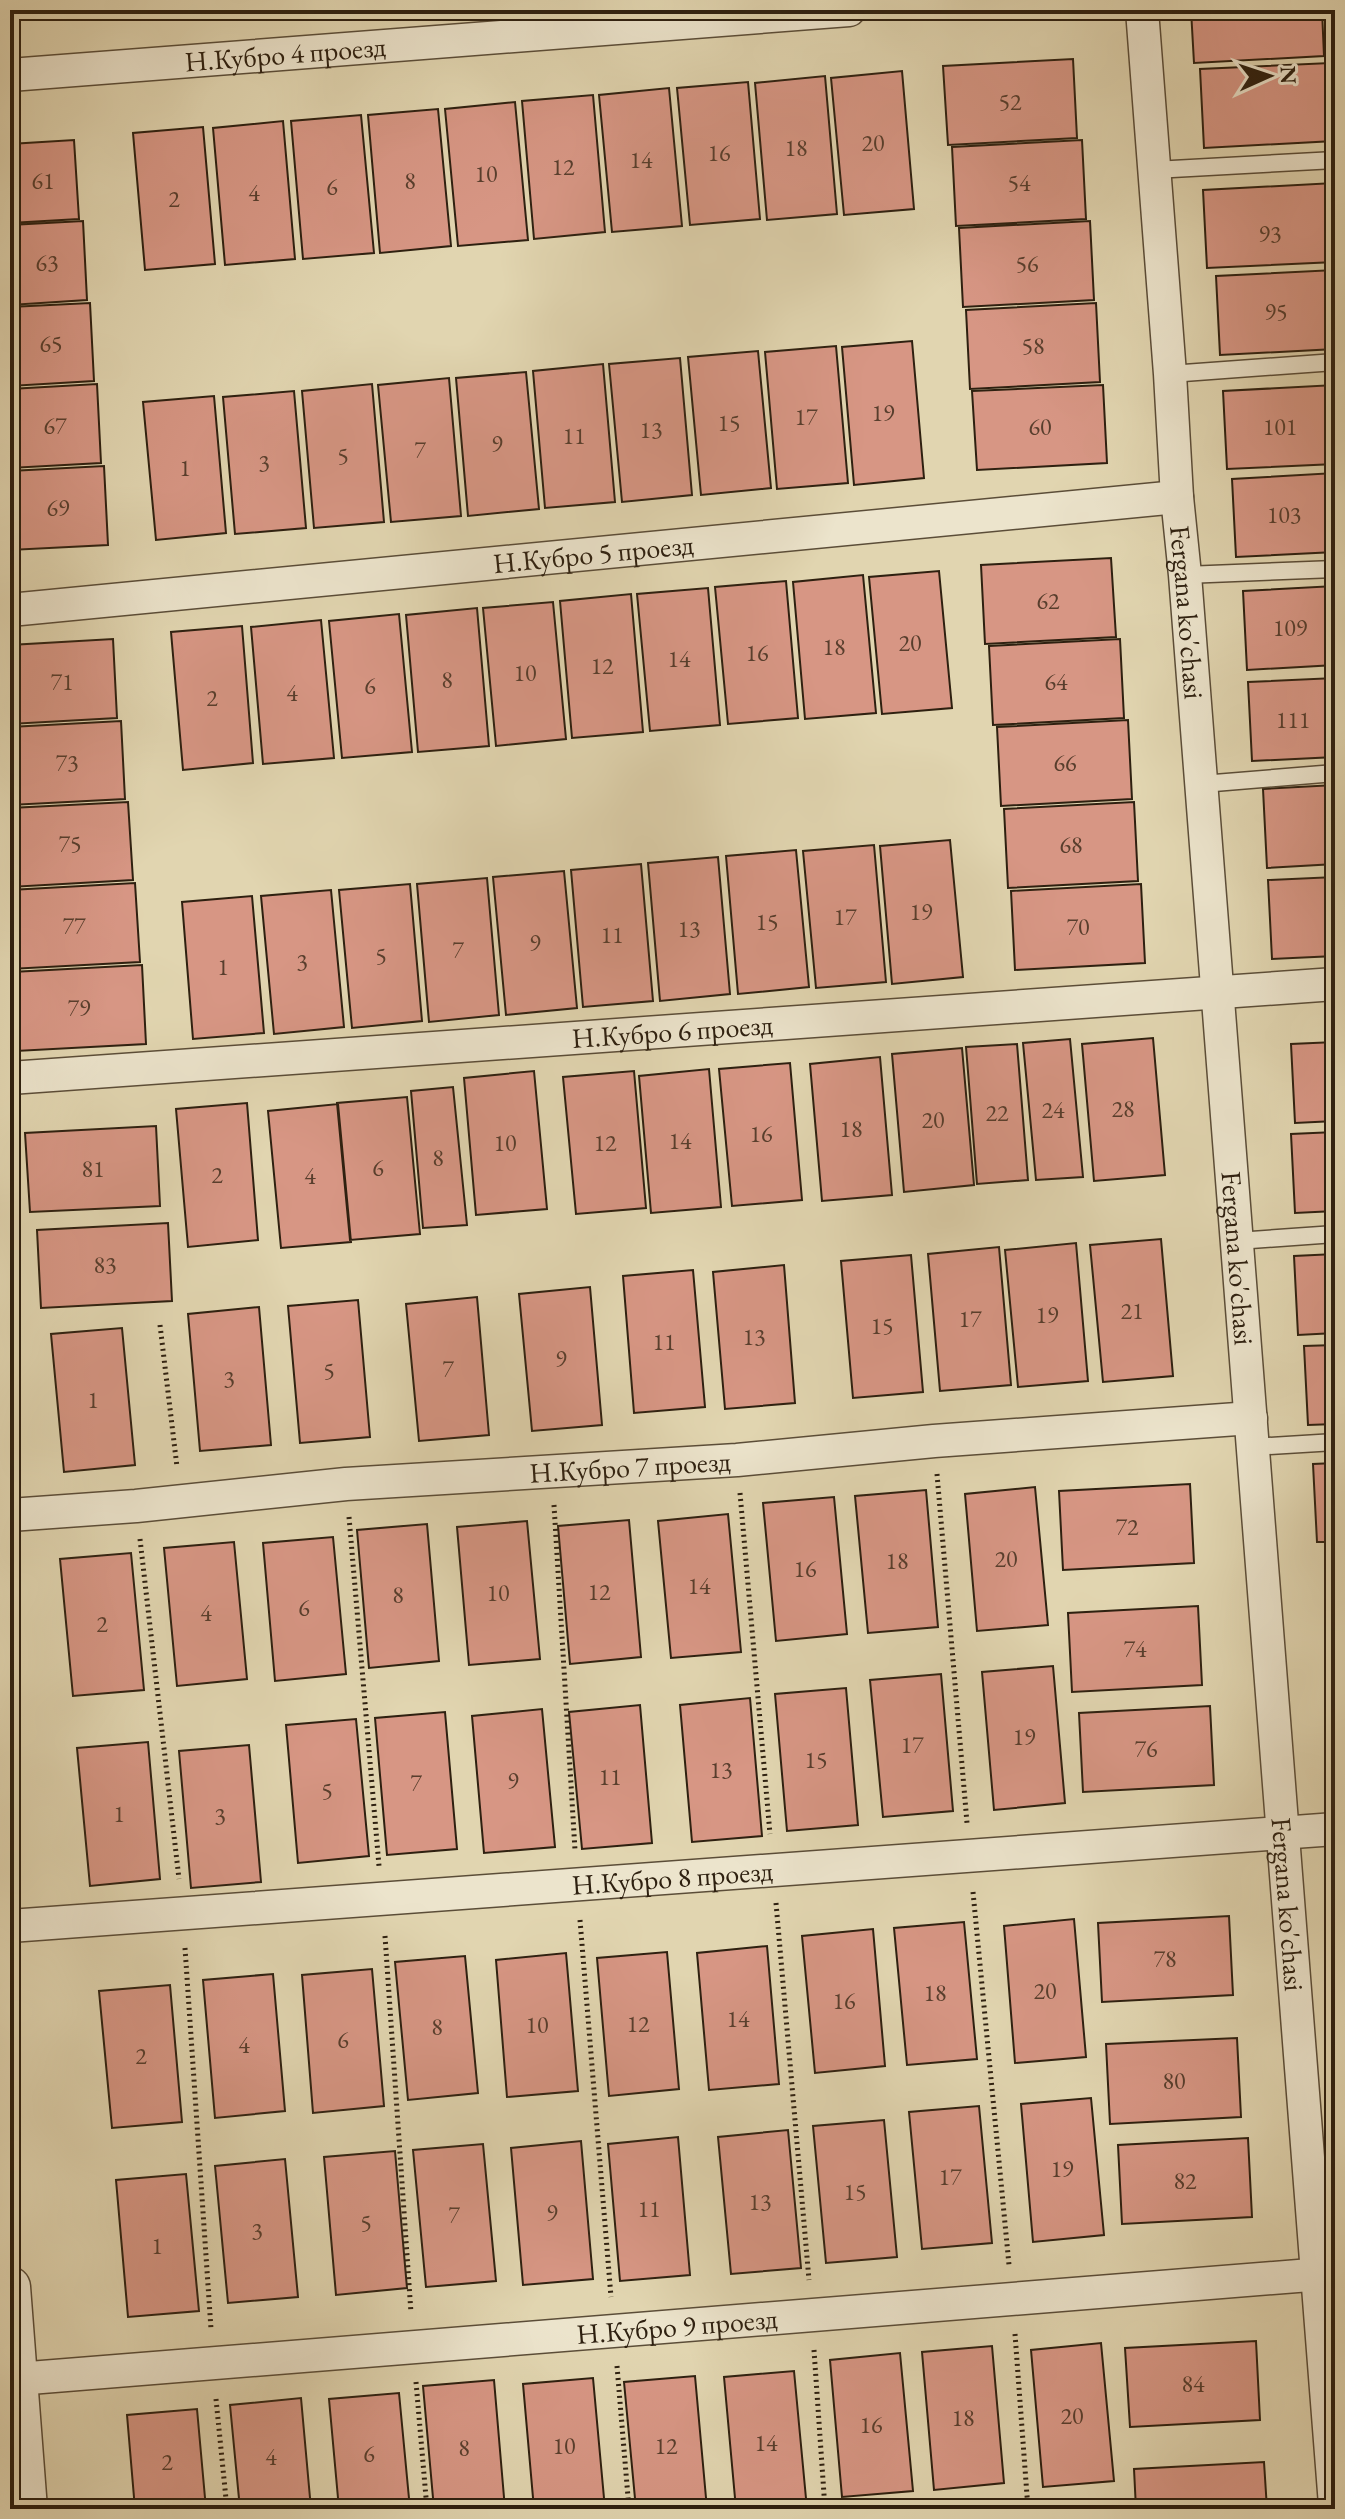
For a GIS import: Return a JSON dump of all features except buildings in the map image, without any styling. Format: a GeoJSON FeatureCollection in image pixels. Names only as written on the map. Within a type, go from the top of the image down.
{"type":"FeatureCollection","features":[{"type":"Feature","properties":{"kind":"street","name":"Н.Кубро 4 проезд"},"geometry":{"type":"LineString","coordinates":[[10,75],[849,10]]}},
{"type":"Feature","properties":{"kind":"street","name":"Fergana ko'chasi"},"geometry":{"type":"LineString","coordinates":[[1142,10],[1177,497],[1283,1833],[1326,2273],[1335,2505]]}},
{"type":"Feature","properties":{"kind":"street","name":"Н.Кубро 5 проезд"},"geometry":{"type":"LineString","coordinates":[[10,610],[1177,497]]}},
{"type":"Feature","properties":{"kind":"street","name":"Н.Кубро 6 проезд"},"geometry":{"type":"LineString","coordinates":[[10,1078],[1335,984]]}},
{"type":"Feature","properties":{"kind":"street","name":"Н.Кубро 7 проезд"},"geometry":{"type":"LineString","coordinates":[[10,1515],[136,1506],[346,1484],[737,1460],[934,1441],[1252,1432]]}},
{"type":"Feature","properties":{"kind":"street","name":"Н.Кубро 8 проезд"},"geometry":{"type":"LineString","coordinates":[[10,1926],[1335,1829]]}},
{"type":"Feature","properties":{"kind":"street","name":"Н.Кубро 9 проезд"},"geometry":{"type":"LineString","coordinates":[[17,2379],[1326,2273]]}},
{"type":"Feature","properties":{"kind":"street"},"geometry":{"type":"LineString","coordinates":[[10,2287],[27,2509]]}},
{"type":"Feature","properties":{"kind":"lane"},"geometry":{"type":"LineString","coordinates":[[1154,170],[1335,160]]}},
{"type":"Feature","properties":{"kind":"lane"},"geometry":{"type":"LineString","coordinates":[[1170,374],[1335,362]]}},
{"type":"Feature","properties":{"kind":"lane"},"geometry":{"type":"LineString","coordinates":[[1185,575],[1335,569]]}},
{"type":"Feature","properties":{"kind":"lane"},"geometry":{"type":"LineString","coordinates":[[1202,784],[1335,773]]}},
{"type":"Feature","properties":{"kind":"lane"},"geometry":{"type":"LineString","coordinates":[[1237,1241],[1335,1234]]}},
{"type":"Feature","properties":{"kind":"lane"},"geometry":{"type":"LineString","coordinates":[[1252,1432],[1335,1442]]}},
{"type":"Feature","properties":{"kind":"path"},"geometry":{"type":"LineString","coordinates":[[160,1325],[181,1501]]}},
{"type":"Feature","properties":{"kind":"path"},"geometry":{"type":"LineString","coordinates":[[934,1441],[969,1856],[1013,2299],[1028,2509]]}},
{"type":"Feature","properties":{"kind":"path"},"geometry":{"type":"LineString","coordinates":[[737,1460],[812,2315],[825,2509]]}},
{"type":"Feature","properties":{"kind":"path"},"geometry":{"type":"LineString","coordinates":[[552,1471],[577,1884],[629,2509]]}},
{"type":"Feature","properties":{"kind":"path"},"geometry":{"type":"LineString","coordinates":[[346,1484],[382,1899],[427,2509]]}},
{"type":"Feature","properties":{"kind":"path"},"geometry":{"type":"LineString","coordinates":[[136,1506],[183,1913],[213,2363],[227,2509]]}}]}
